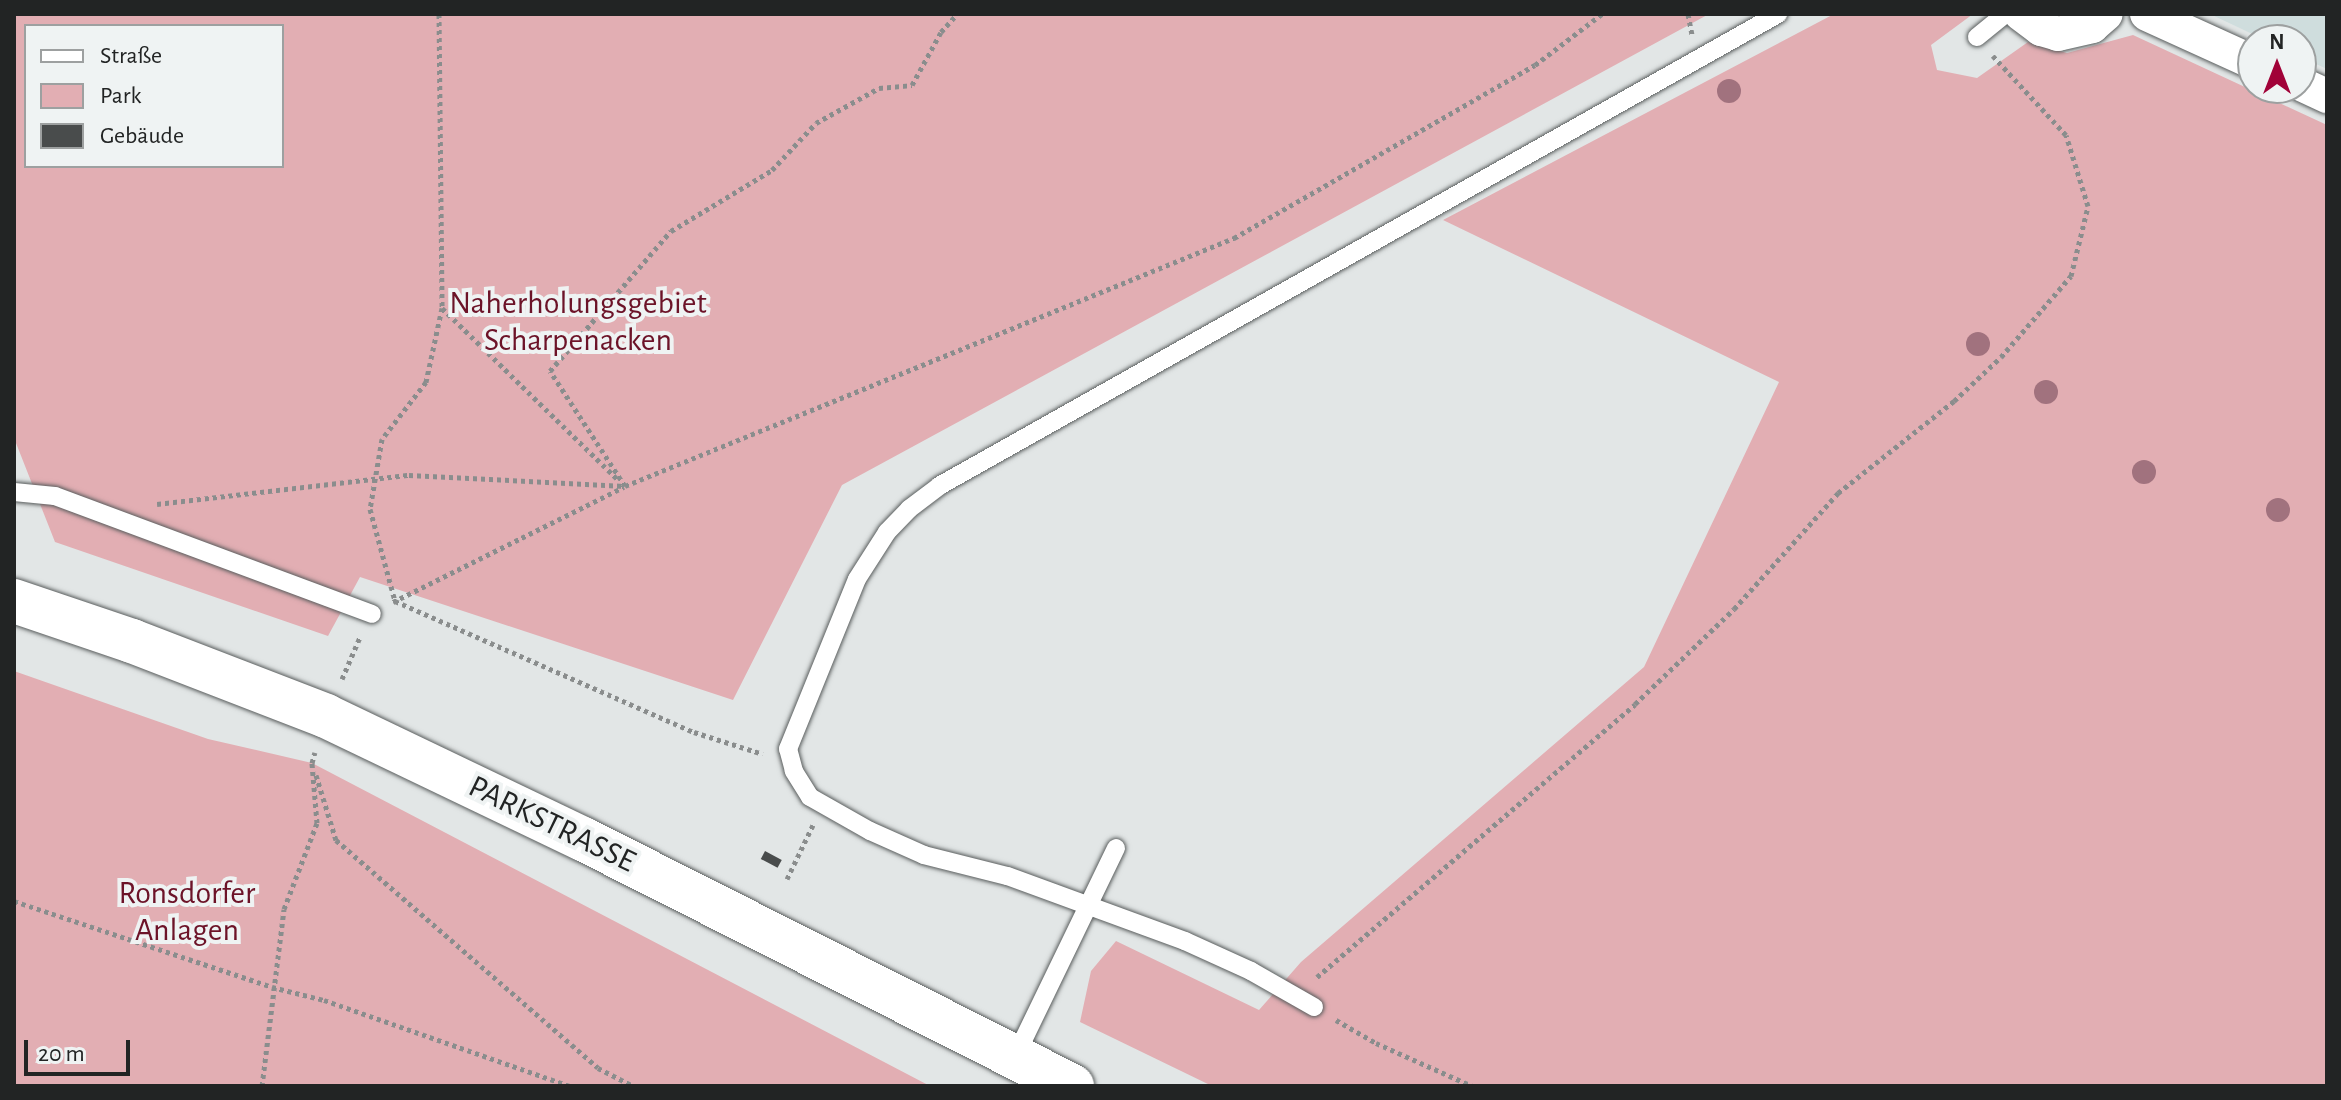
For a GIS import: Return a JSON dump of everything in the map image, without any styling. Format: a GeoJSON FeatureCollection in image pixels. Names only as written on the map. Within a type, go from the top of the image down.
{"type":"FeatureCollection","features":[{"type":"Feature","properties":{"kind":"main road","name":"PARKSTRASSE"},"geometry":{"type":"LineString","coordinates":[[14,601],[146,646],[326,716],[583,839],[1072,1086]]}},
{"type":"Feature","properties":{"kind":"street"},"geometry":{"type":"LineString","coordinates":[[2021,14],[2041,29],[2058,34],[2092,26],[2106,14]]}},
{"type":"Feature","properties":{"kind":"street"},"geometry":{"type":"LineString","coordinates":[[2147,14],[2237,55]]}},
{"type":"Feature","properties":{"kind":"lane"},"geometry":{"type":"LineString","coordinates":[[1314,1007],[1173,936],[1123,916],[1088,908],[1007,876],[924,855],[822,806],[810,797],[788,749],[857,579],[872,552],[909,509],[939,486],[1778,14]]}},
{"type":"Feature","properties":{"kind":"lane"},"geometry":{"type":"LineString","coordinates":[[1977,37],[2005,14]]}},
{"type":"Feature","properties":{"kind":"lane"},"geometry":{"type":"LineString","coordinates":[[14,492],[55,496],[372,614]]}},
{"type":"Feature","properties":{"kind":"lane"},"geometry":{"type":"LineString","coordinates":[[1015,1057],[1116,848]]}},
{"type":"Feature","properties":{"kind":"path"},"geometry":{"type":"LineString","coordinates":[[395,601],[370,509],[382,439],[426,382],[442,308],[439,14]]}},
{"type":"Feature","properties":{"kind":"path"},"geometry":{"type":"LineString","coordinates":[[625,486],[550,371],[671,231],[772,170],[816,123],[879,88],[912,85],[941,32],[957,14]]}},
{"type":"Feature","properties":{"kind":"path"},"geometry":{"type":"LineString","coordinates":[[348,664],[372,614],[395,601],[625,486],[1234,238],[1535,65],[1602,14]]}},
{"type":"Feature","properties":{"kind":"path"},"geometry":{"type":"LineString","coordinates":[[1272,984],[1321,976],[1635,704],[1734,609],[1838,493],[1954,401],[2001,357],[2071,276],[2088,206],[2066,135],[1977,37]]}},
{"type":"Feature","properties":{"kind":"path"},"geometry":{"type":"LineString","coordinates":[[442,308],[625,486]]}},
{"type":"Feature","properties":{"kind":"path"},"geometry":{"type":"LineString","coordinates":[[98,511],[409,475],[625,486]]}},
{"type":"Feature","properties":{"kind":"path"},"geometry":{"type":"LineString","coordinates":[[395,601],[694,732],[791,761]]}},
{"type":"Feature","properties":{"kind":"path"},"geometry":{"type":"LineString","coordinates":[[262,1086],[284,909],[317,823],[312,763],[336,840],[598,1068],[633,1086]]}},
{"type":"Feature","properties":{"kind":"path"},"geometry":{"type":"LineString","coordinates":[[787,879],[822,806]]}},
{"type":"Feature","properties":{"kind":"path"},"geometry":{"type":"LineString","coordinates":[[14,901],[272,987],[324,1000],[569,1086]]}},
{"type":"Feature","properties":{"kind":"path"},"geometry":{"type":"LineString","coordinates":[[1314,1007],[1376,1043],[1472,1086]]}},
{"type":"Feature","properties":{"kind":"shaded area"},"geometry":{"type":"Polygon","coordinates":[[[2210,14],[2327,14],[2327,69],[2317,64],[2317,24],[2237,24],[2237,27],[2210,14]]]}},
{"type":"Feature","properties":{"kind":"green space","name":"Naherholungsgebiet Scharpenacken"},"geometry":{"type":"Polygon","coordinates":[[[14,14],[1709,14],[842,485],[733,700],[360,577],[328,636],[55,542],[14,438],[14,14]]]}},
{"type":"Feature","properties":{"kind":"green space"},"geometry":{"type":"Polygon","coordinates":[[[1834,14],[1973,14],[1931,45],[1937,70],[1977,78],[2028,42],[2067,53],[2133,35],[2237,83],[2237,104],[2282,104],[2327,125],[2327,1086],[1212,1086],[1080,1022],[1091,971],[1116,941],[1259,1010],[1301,962],[1644,667],[1779,382],[1443,220],[1834,14]]]}},
{"type":"Feature","properties":{"kind":"green space","name":"Ronsdorfer Anlagen"},"geometry":{"type":"Polygon","coordinates":[[[14,671],[208,739],[312,763],[930,1086],[14,1086],[14,671]]]}},
{"type":"Feature","properties":{"kind":"building"},"geometry":{"type":"Polygon","coordinates":[[[765,851],[782,860],[778,868],[761,859],[765,851]]]}}]}
